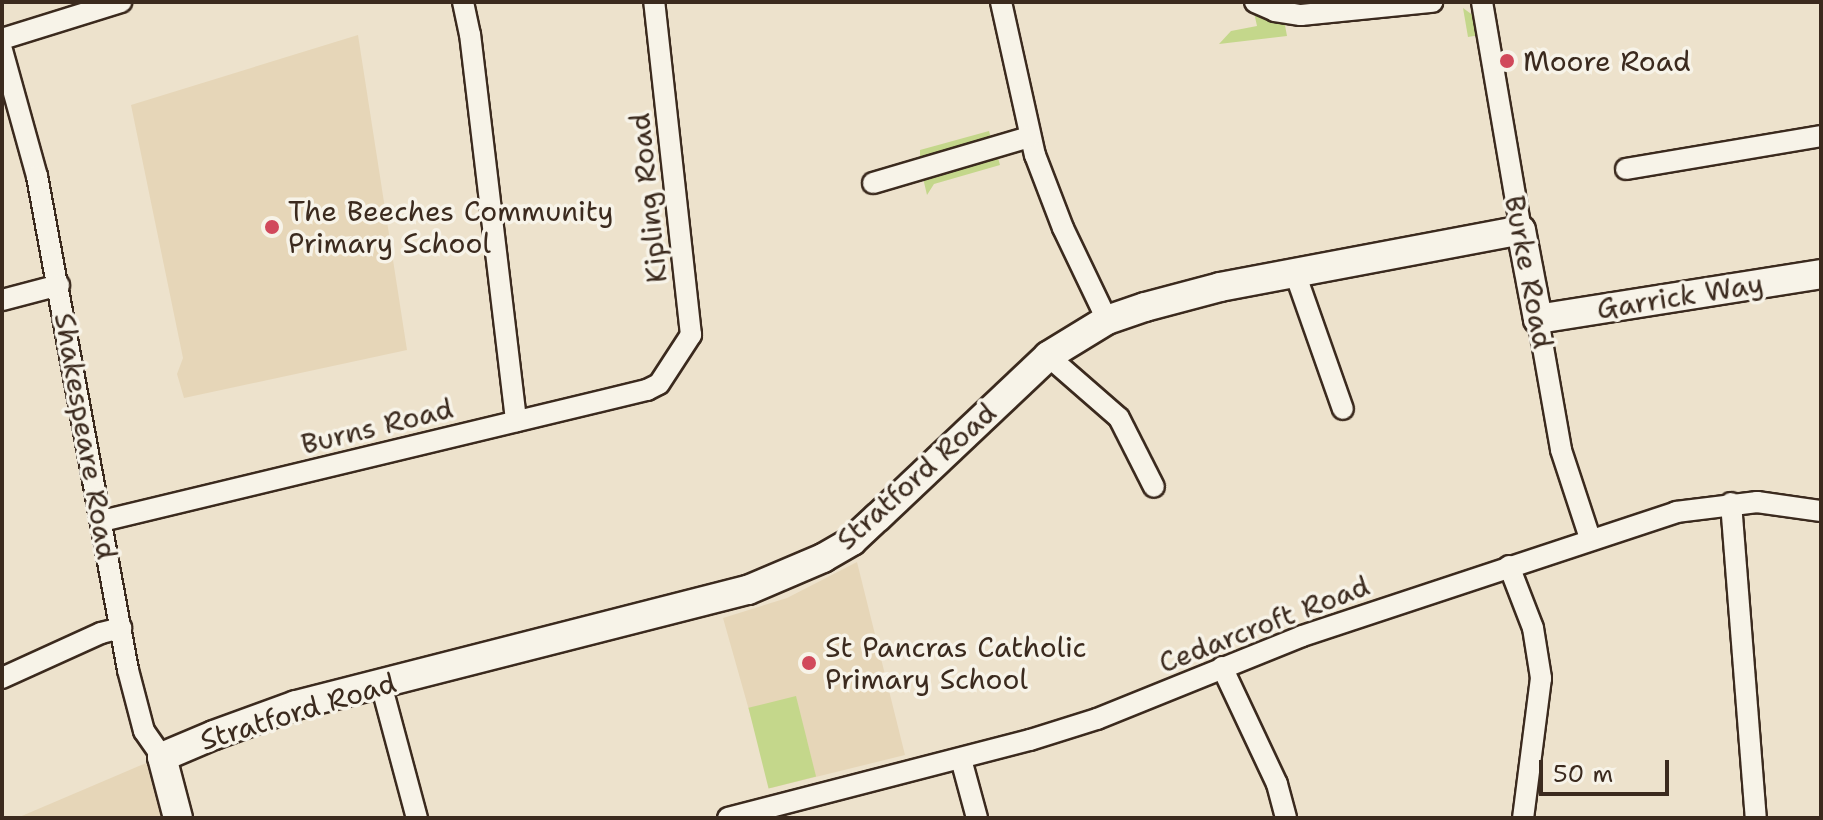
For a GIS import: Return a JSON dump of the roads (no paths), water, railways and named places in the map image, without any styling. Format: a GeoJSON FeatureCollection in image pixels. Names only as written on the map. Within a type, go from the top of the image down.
{"type":"FeatureCollection","features":[{"type":"Feature","properties":{"kind":"street"},"geometry":{"type":"LineString","coordinates":[[2,39],[121,2]]}},
{"type":"Feature","properties":{"kind":"street"},"geometry":{"type":"LineString","coordinates":[[463,2],[470,34],[516,421]]}},
{"type":"Feature","properties":{"kind":"street","name":"Kipling Road"},"geometry":{"type":"LineString","coordinates":[[654,2],[691,333],[689,342],[663,380]]}},
{"type":"Feature","properties":{"kind":"street"},"geometry":{"type":"LineString","coordinates":[[1001,2],[1029,137],[1063,228],[1107,320]]}},
{"type":"Feature","properties":{"kind":"street"},"geometry":{"type":"LineString","coordinates":[[1255,2],[1275,11],[1301,15],[1432,2]]}},
{"type":"Feature","properties":{"kind":"street","name":"Burke Road"},"geometry":{"type":"LineString","coordinates":[[1482,2],[1561,450],[1590,538]]}},
{"type":"Feature","properties":{"kind":"street","name":"Shakespeare Road"},"geometry":{"type":"LineString","coordinates":[[2,50],[37,176],[121,628],[144,731],[162,757],[178,818]]}},
{"type":"Feature","properties":{"kind":"street"},"geometry":{"type":"LineString","coordinates":[[1626,169],[1821,136]]}},
{"type":"Feature","properties":{"kind":"street"},"geometry":{"type":"LineString","coordinates":[[873,183],[1029,137]]}},
{"type":"Feature","properties":{"kind":"street","name":"Stratford Road"},"geometry":{"type":"LineString","coordinates":[[162,757],[255,719],[718,598],[788,575],[852,541],[1048,356],[1107,320],[1192,293],[1521,230]]}},
{"type":"Feature","properties":{"kind":"street"},"geometry":{"type":"LineString","coordinates":[[1295,273],[1343,409]]}},
{"type":"Feature","properties":{"kind":"street","name":"Garrick Way"},"geometry":{"type":"LineString","coordinates":[[1538,319],[1821,274]]}},
{"type":"Feature","properties":{"kind":"street"},"geometry":{"type":"LineString","coordinates":[[2,300],[59,285]]}},
{"type":"Feature","properties":{"kind":"street"},"geometry":{"type":"LineString","coordinates":[[1048,356],[1119,418],[1154,487]]}},
{"type":"Feature","properties":{"kind":"street","name":"Burns Road"},"geometry":{"type":"LineString","coordinates":[[102,521],[647,390],[663,380]]}},
{"type":"Feature","properties":{"kind":"street","name":"Cedarcroft Road"},"geometry":{"type":"LineString","coordinates":[[728,818],[961,759],[1097,719],[1222,667],[1590,538],[1676,512],[1757,502],[1821,511]]}},
{"type":"Feature","properties":{"kind":"street"},"geometry":{"type":"LineString","coordinates":[[1731,503],[1756,818]]}},
{"type":"Feature","properties":{"kind":"street"},"geometry":{"type":"LineString","coordinates":[[1509,566],[1533,628],[1541,678],[1523,818]]}},
{"type":"Feature","properties":{"kind":"street"},"geometry":{"type":"LineString","coordinates":[[2,678],[101,633],[121,628]]}},
{"type":"Feature","properties":{"kind":"street"},"geometry":{"type":"LineString","coordinates":[[1222,667],[1277,784],[1286,818]]}},
{"type":"Feature","properties":{"kind":"street"},"geometry":{"type":"LineString","coordinates":[[381,684],[417,818]]}},
{"type":"Feature","properties":{"kind":"street"},"geometry":{"type":"LineString","coordinates":[[961,759],[977,818]]}},
{"type":"Feature","properties":{"kind":"place","name":"Moore Road"},"geometry":{"type":"Point","coordinates":[1507,61]}},
{"type":"Feature","properties":{"kind":"place","name":"The Beeches Community Primary School"},"geometry":{"type":"Point","coordinates":[272,227]}},
{"type":"Feature","properties":{"kind":"place","name":"St Pancras Catholic Primary School"},"geometry":{"type":"Point","coordinates":[809,663]}}]}
